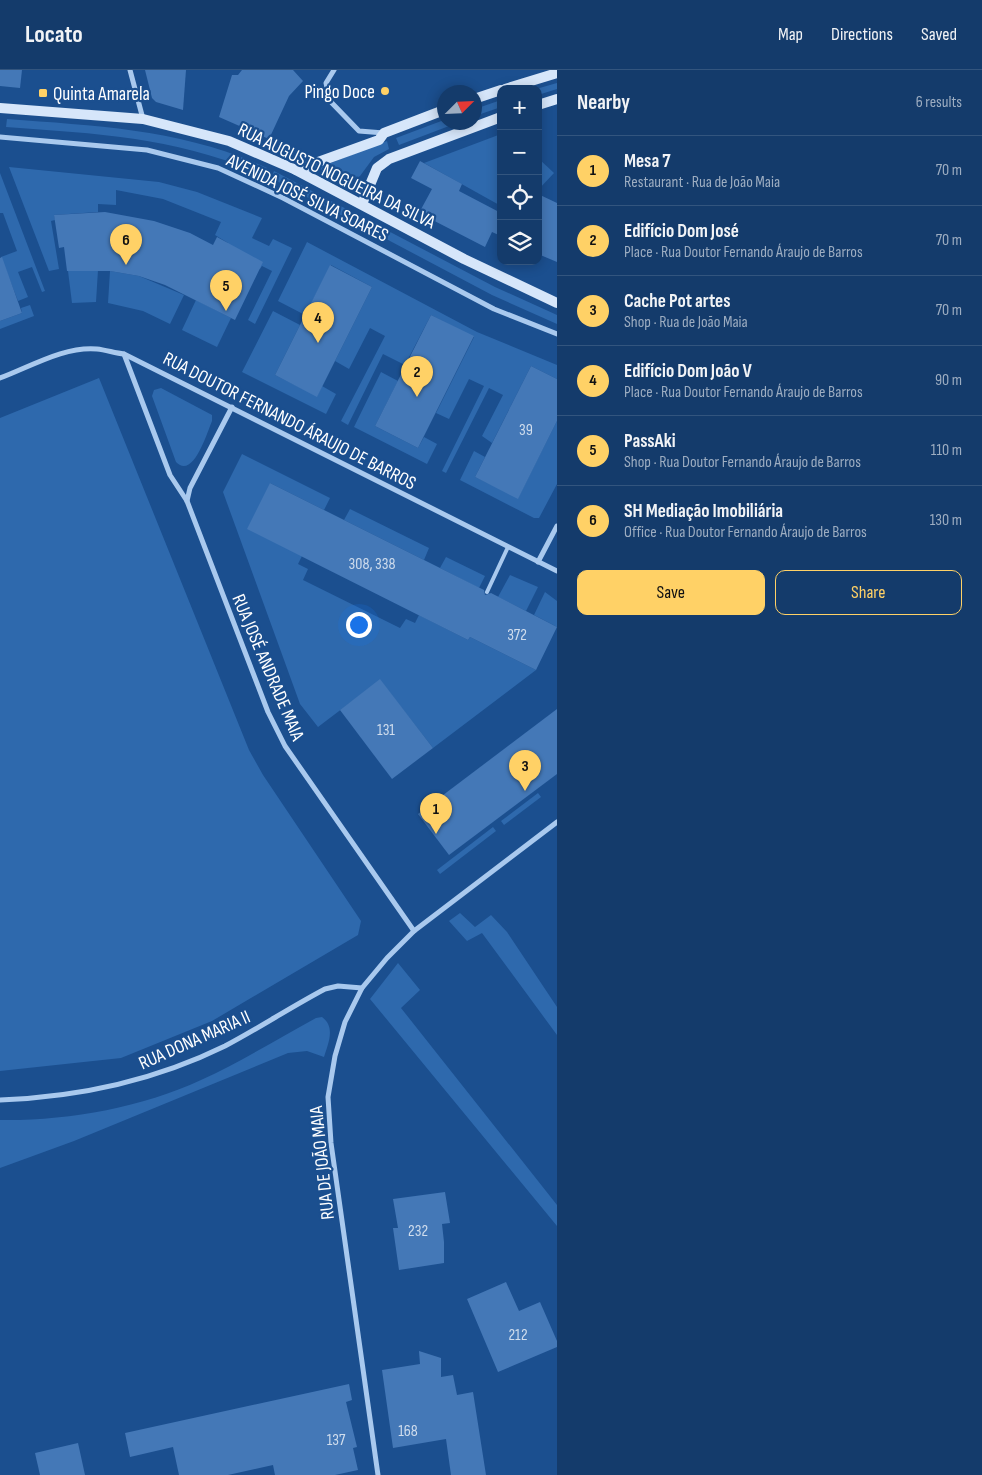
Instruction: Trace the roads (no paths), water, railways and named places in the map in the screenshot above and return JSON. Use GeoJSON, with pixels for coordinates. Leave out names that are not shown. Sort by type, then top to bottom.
{"type":"FeatureCollection","features":[{"type":"Feature","properties":{"kind":"main road"},"geometry":{"type":"LineString","coordinates":[[518,85],[557,73]]}},
{"type":"Feature","properties":{"kind":"main road"},"geometry":{"type":"LineString","coordinates":[[482,96],[497,91]]}},
{"type":"Feature","properties":{"kind":"main road"},"geometry":{"type":"LineString","coordinates":[[542,104],[557,100]]}},
{"type":"Feature","properties":{"kind":"main road","name":"RUA AUGUSTO NOGUEIRA DA SILVA"},"geometry":{"type":"LineString","coordinates":[[0,108],[143,119],[229,141],[296,170],[472,263],[557,303]]}},
{"type":"Feature","properties":{"kind":"main road"},"geometry":{"type":"LineString","coordinates":[[296,170],[379,140],[384,133],[437,113]]}},
{"type":"Feature","properties":{"kind":"main road"},"geometry":{"type":"LineString","coordinates":[[362,204],[378,168],[388,159],[497,118]]}},
{"type":"Feature","properties":{"kind":"street"},"geometry":{"type":"LineString","coordinates":[[130,70],[143,119]]}},
{"type":"Feature","properties":{"kind":"street"},"geometry":{"type":"LineString","coordinates":[[334,70],[326,83],[330,101],[359,131],[384,133]]}},
{"type":"Feature","properties":{"kind":"street","name":"AVENIDA JOSÉ SILVA SOARES"},"geometry":{"type":"LineString","coordinates":[[0,137],[147,150],[218,168],[283,198],[494,309],[557,334]]}},
{"type":"Feature","properties":{"kind":"street","name":"RUA DOUTOR FERNANDO ÁRAUJO DE BARROS"},"geometry":{"type":"LineString","coordinates":[[0,378],[58,355],[75,351],[96,349],[124,354],[557,571]]}},
{"type":"Feature","properties":{"kind":"street","name":"RUA JOSÉ ANDRADE MAIA"},"geometry":{"type":"LineString","coordinates":[[124,354],[170,475],[187,501],[268,712],[284,746],[414,931]]}},
{"type":"Feature","properties":{"kind":"street"},"geometry":{"type":"LineString","coordinates":[[187,501],[190,488],[232,407]]}},
{"type":"Feature","properties":{"kind":"street"},"geometry":{"type":"LineString","coordinates":[[538,562],[557,526]]}},
{"type":"Feature","properties":{"kind":"street","name":"RUA DE JOÃO MAIA"},"geometry":{"type":"LineString","coordinates":[[378,1475],[331,1143],[328,1097],[335,1056],[344,1022],[362,988],[386,958],[414,931],[557,822]]}},
{"type":"Feature","properties":{"kind":"street","name":"RUA DONA MARIA II"},"geometry":{"type":"LineString","coordinates":[[0,1100],[72,1095],[143,1079],[225,1046],[325,989],[338,986],[362,988]]}},
{"type":"Feature","properties":{"kind":"lane"},"geometry":{"type":"LineString","coordinates":[[488,592],[508,547]]}},
{"type":"Feature","properties":{"kind":"place","name":"Pingo Doce"},"geometry":{"type":"Point","coordinates":[385,91]}},
{"type":"Feature","properties":{"kind":"place","name":"Quinta Amarela"},"geometry":{"type":"Point","coordinates":[43,93]}},
{"type":"Feature","properties":{"kind":"place","name":"SH Mediação Imobiliária"},"geometry":{"type":"Point","coordinates":[126,265]}},
{"type":"Feature","properties":{"kind":"place","name":"PassAki"},"geometry":{"type":"Point","coordinates":[226,311]}},
{"type":"Feature","properties":{"kind":"place","name":"Edifício Dom João V"},"geometry":{"type":"Point","coordinates":[318,343]}},
{"type":"Feature","properties":{"kind":"place","name":"Edifício Dom José"},"geometry":{"type":"Point","coordinates":[417,397]}},
{"type":"Feature","properties":{"kind":"place","name":"Cache Pot artes"},"geometry":{"type":"Point","coordinates":[525,791]}},
{"type":"Feature","properties":{"kind":"place","name":"Mesa 7"},"geometry":{"type":"Point","coordinates":[436,834]}}]}
